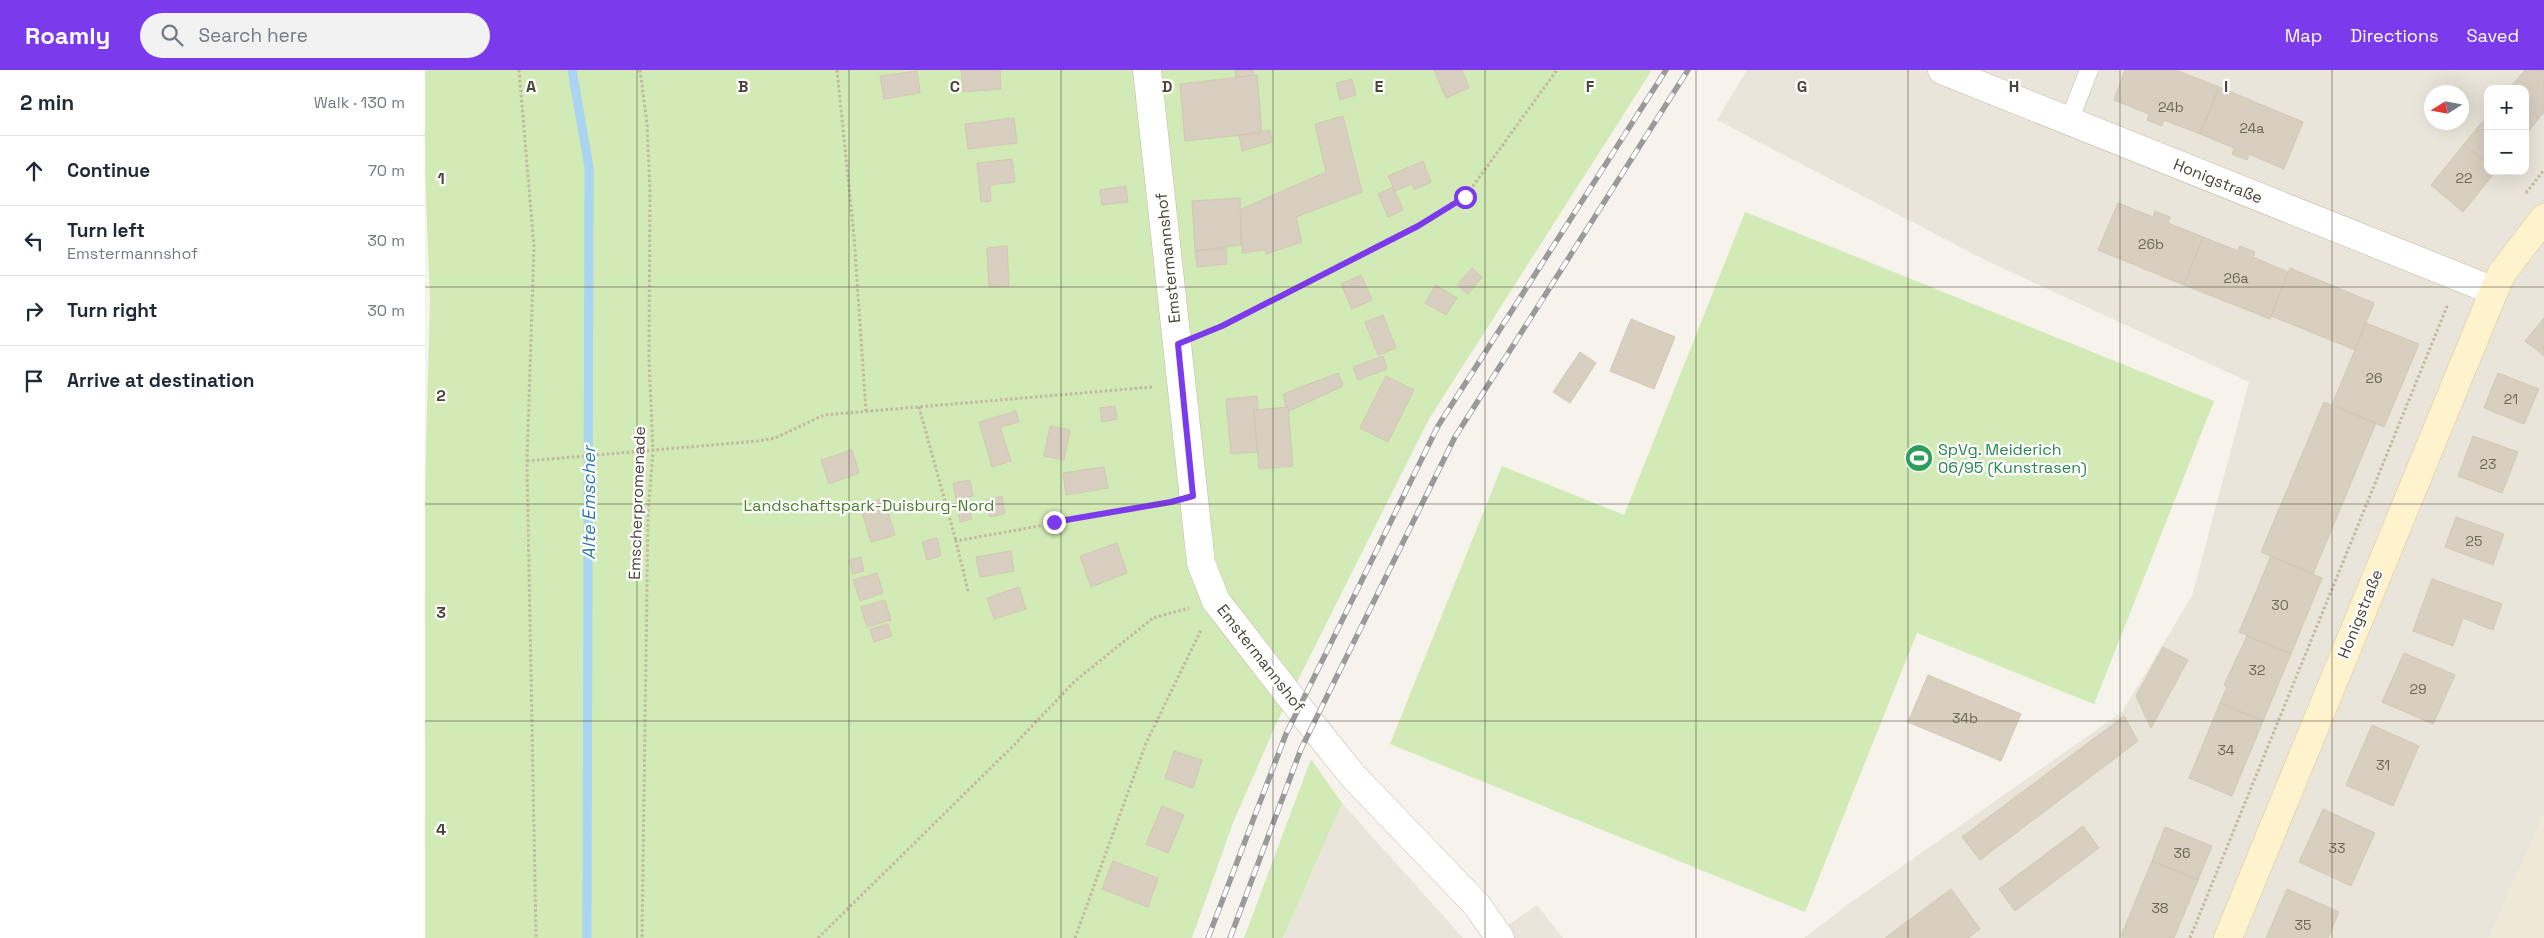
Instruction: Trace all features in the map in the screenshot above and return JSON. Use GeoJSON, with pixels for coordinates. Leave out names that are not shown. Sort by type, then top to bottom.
{"type":"FeatureCollection","features":[{"type":"Feature","properties":{"kind":"main road","name":"Honigstraße"},"geometry":{"type":"LineString","coordinates":[[2228,938],[2494,291],[2502,273],[2544,218]]}},
{"type":"Feature","properties":{"kind":"street","name":"Emstermannshof"},"geometry":{"type":"LineString","coordinates":[[1147,70],[1201,563],[1216,601],[1354,777],[1476,904],[1500,938]]}},
{"type":"Feature","properties":{"kind":"street","name":"Honigstraße"},"geometry":{"type":"LineString","coordinates":[[1942,70],[2494,291]]}},
{"type":"Feature","properties":{"kind":"lane"},"geometry":{"type":"LineString","coordinates":[[2069,121],[2089,70]]}},
{"type":"Feature","properties":{"kind":"path"},"geometry":{"type":"LineString","coordinates":[[519,70],[534,246],[527,461],[536,938]]}},
{"type":"Feature","properties":{"kind":"path","name":"Emscherpromenade"},"geometry":{"type":"LineString","coordinates":[[640,70],[647,124],[650,190],[649,359],[653,451],[648,515],[642,938]]}},
{"type":"Feature","properties":{"kind":"path"},"geometry":{"type":"LineString","coordinates":[[837,70],[853,236],[866,412]]}},
{"type":"Feature","properties":{"kind":"path"},"geometry":{"type":"LineString","coordinates":[[1178,344],[1222,326],[1418,226],[1465,197],[1557,70]]}},
{"type":"Feature","properties":{"kind":"path"},"geometry":{"type":"LineString","coordinates":[[2190,938],[2450,298]]}},
{"type":"Feature","properties":{"kind":"path"},"geometry":{"type":"LineString","coordinates":[[527,461],[653,451],[775,438],[824,415],[1156,387]]}},
{"type":"Feature","properties":{"kind":"path"},"geometry":{"type":"LineString","coordinates":[[919,407],[968,591]]}},
{"type":"Feature","properties":{"kind":"path"},"geometry":{"type":"LineString","coordinates":[[956,541],[1193,496]]}},
{"type":"Feature","properties":{"kind":"path"},"geometry":{"type":"LineString","coordinates":[[818,938],[1013,746],[1075,680],[1153,618],[1216,601]]}},
{"type":"Feature","properties":{"kind":"path"},"geometry":{"type":"LineString","coordinates":[[1075,938],[1147,743],[1216,601]]}},
{"type":"Feature","properties":{"kind":"shaded area"},"geometry":{"type":"Polygon","coordinates":[[[1747,70],[2544,70],[2544,814],[2489,938],[1804,938],[1850,903],[2122,712],[2192,596],[2249,382],[1985,260],[1717,120],[1747,70]]]}},
{"type":"Feature","properties":{"kind":"shaded area"},"geometry":{"type":"Polygon","coordinates":[[[1342,803],[1463,938],[1283,938],[1342,803]]]}},
{"type":"Feature","properties":{"kind":"shaded area"},"geometry":{"type":"Polygon","coordinates":[[[2544,814],[2544,938],[2489,938],[2544,814]]]}},
{"type":"Feature","properties":{"kind":"shaded area"},"geometry":{"type":"Polygon","coordinates":[[[1537,905],[1563,938],[1491,938],[1511,923],[1537,905]]]}},
{"type":"Feature","properties":{"kind":"green space","name":"Landschaftspark-Duisburg-Nord"},"geometry":{"type":"Polygon","coordinates":[[[425,70],[1652,70],[1429,419],[1276,724],[1233,823],[1192,938],[425,938],[425,483],[430,301],[425,172],[425,70]]]}},
{"type":"Feature","properties":{"kind":"green space"},"geometry":{"type":"Polygon","coordinates":[[[1745,212],[2214,401],[2094,704],[1917,633],[1805,912],[1390,744],[1502,466],[1624,515],[1745,212]]]}},
{"type":"Feature","properties":{"kind":"green space"},"geometry":{"type":"Polygon","coordinates":[[[1311,759],[1342,803],[1283,938],[1244,938],[1311,759]]]}},
{"type":"Feature","properties":{"kind":"building"},"geometry":{"type":"Polygon","coordinates":[[[961,70],[1000,70],[1001,89],[963,92],[961,70]]]}},
{"type":"Feature","properties":{"kind":"building"},"geometry":{"type":"Polygon","coordinates":[[[1235,70],[1253,70],[1254,75],[1236,78],[1235,70]]]}},
{"type":"Feature","properties":{"kind":"building"},"geometry":{"type":"Polygon","coordinates":[[[1434,70],[1462,70],[1469,88],[1446,98],[1434,70]]]}},
{"type":"Feature","properties":{"kind":"building"},"geometry":{"type":"Polygon","coordinates":[[[2125,70],[2176,70],[2219,87],[2200,134],[2164,120],[2162,126],[2147,120],[2149,114],[2114,100],[2125,70]]]}},
{"type":"Feature","properties":{"kind":"building"},"geometry":{"type":"Polygon","coordinates":[[[2525,70],[2544,70],[2544,113],[2539,118],[2529,110],[2529,85],[2512,85],[2525,70]]]}},
{"type":"Feature","properties":{"kind":"building"},"geometry":{"type":"Polygon","coordinates":[[[917,71],[920,93],[884,99],[880,76],[917,71]]]}},
{"type":"Feature","properties":{"kind":"building"},"geometry":{"type":"Polygon","coordinates":[[[1257,75],[1262,133],[1185,141],[1180,84],[1257,75]]]}},
{"type":"Feature","properties":{"kind":"building"},"geometry":{"type":"Polygon","coordinates":[[[1352,79],[1356,95],[1340,100],[1336,83],[1352,79]]]}},
{"type":"Feature","properties":{"kind":"building"},"geometry":{"type":"Polygon","coordinates":[[[2219,87],[2303,122],[2284,169],[2249,154],[2247,160],[2232,154],[2234,148],[2200,134],[2219,87]]]}},
{"type":"Feature","properties":{"kind":"building"},"geometry":{"type":"Polygon","coordinates":[[[2529,110],[2539,118],[2529,131],[2529,110]]]}},
{"type":"Feature","properties":{"kind":"building"},"geometry":{"type":"Polygon","coordinates":[[[1343,116],[1362,192],[1296,217],[1302,242],[1266,254],[1265,250],[1242,253],[1241,209],[1326,172],[1315,124],[1343,116]]]}},
{"type":"Feature","properties":{"kind":"building"},"geometry":{"type":"Polygon","coordinates":[[[1014,118],[1017,143],[968,149],[965,124],[1014,118]]]}},
{"type":"Feature","properties":{"kind":"building"},"geometry":{"type":"Polygon","coordinates":[[[2484,120],[2484,161],[2464,144],[2484,120]]]}},
{"type":"Feature","properties":{"kind":"building"},"geometry":{"type":"Polygon","coordinates":[[[1270,130],[1272,142],[1242,151],[1239,135],[1270,130]]]}},
{"type":"Feature","properties":{"kind":"building"},"geometry":{"type":"Polygon","coordinates":[[[2464,144],[2484,161],[2484,175],[2493,175],[2463,212],[2431,185],[2464,144]]]}},
{"type":"Feature","properties":{"kind":"building"},"geometry":{"type":"Polygon","coordinates":[[[1012,159],[1015,182],[990,185],[991,201],[981,202],[977,163],[1012,159]]]}},
{"type":"Feature","properties":{"kind":"building"},"geometry":{"type":"Polygon","coordinates":[[[1423,161],[1431,182],[1414,190],[1412,184],[1395,191],[1388,176],[1423,161]]]}},
{"type":"Feature","properties":{"kind":"building"},"geometry":{"type":"Polygon","coordinates":[[[1126,186],[1128,202],[1102,205],[1100,190],[1126,186]]]}},
{"type":"Feature","properties":{"kind":"building"},"geometry":{"type":"Polygon","coordinates":[[[1393,187],[1403,210],[1388,217],[1378,194],[1393,187]]]}},
{"type":"Feature","properties":{"kind":"building"},"geometry":{"type":"Polygon","coordinates":[[[1240,198],[1241,245],[1195,251],[1192,201],[1240,198]]]}},
{"type":"Feature","properties":{"kind":"building"},"geometry":{"type":"Polygon","coordinates":[[[2118,203],[2153,217],[2155,211],[2170,217],[2168,223],[2203,237],[2184,285],[2098,250],[2118,203]]]}},
{"type":"Feature","properties":{"kind":"building"},"geometry":{"type":"Polygon","coordinates":[[[2203,237],[2238,251],[2240,246],[2255,252],[2253,257],[2288,272],[2270,319],[2184,285],[2203,237]]]}},
{"type":"Feature","properties":{"kind":"building"},"geometry":{"type":"Polygon","coordinates":[[[1007,246],[1009,286],[989,287],[987,248],[1007,246]]]}},
{"type":"Feature","properties":{"kind":"building"},"geometry":{"type":"Polygon","coordinates":[[[1226,248],[1227,264],[1197,267],[1195,251],[1226,248]]]}},
{"type":"Feature","properties":{"kind":"building"},"geometry":{"type":"Polygon","coordinates":[[[1472,268],[1482,277],[1468,294],[1457,285],[1472,268]]]}},
{"type":"Feature","properties":{"kind":"building"},"geometry":{"type":"Polygon","coordinates":[[[2290,268],[2374,303],[2355,350],[2271,316],[2290,268]]]}},
{"type":"Feature","properties":{"kind":"building"},"geometry":{"type":"Polygon","coordinates":[[[1361,275],[1372,300],[1352,309],[1341,284],[1361,275]]]}},
{"type":"Feature","properties":{"kind":"building"},"geometry":{"type":"Polygon","coordinates":[[[1436,285],[1457,298],[1446,315],[1425,303],[1436,285]]]}},
{"type":"Feature","properties":{"kind":"building"},"geometry":{"type":"Polygon","coordinates":[[[1383,315],[1396,348],[1378,355],[1365,322],[1383,315]]]}},
{"type":"Feature","properties":{"kind":"building"},"geometry":{"type":"Polygon","coordinates":[[[2544,318],[2544,356],[2525,341],[2544,318]]]}},
{"type":"Feature","properties":{"kind":"building"},"geometry":{"type":"Polygon","coordinates":[[[1631,319],[1675,337],[1654,389],[1610,371],[1631,319]]]}},
{"type":"Feature","properties":{"kind":"building"},"geometry":{"type":"Polygon","coordinates":[[[2366,323],[2419,344],[2384,427],[2332,405],[2366,323]]]}},
{"type":"Feature","properties":{"kind":"building"},"geometry":{"type":"Polygon","coordinates":[[[1580,352],[1596,363],[1570,403],[1553,392],[1580,352]]]}},
{"type":"Feature","properties":{"kind":"building"},"geometry":{"type":"Polygon","coordinates":[[[1383,356],[1387,369],[1358,380],[1353,367],[1383,356]]]}},
{"type":"Feature","properties":{"kind":"building"},"geometry":{"type":"Polygon","coordinates":[[[1338,373],[1343,386],[1289,411],[1288,407],[1286,407],[1283,394],[1338,373]]]}},
{"type":"Feature","properties":{"kind":"building"},"geometry":{"type":"Polygon","coordinates":[[[2498,373],[2539,389],[2524,424],[2484,408],[2498,373]]]}},
{"type":"Feature","properties":{"kind":"building"},"geometry":{"type":"Polygon","coordinates":[[[1386,376],[1414,390],[1388,442],[1360,428],[1386,376]]]}},
{"type":"Feature","properties":{"kind":"building"},"geometry":{"type":"Polygon","coordinates":[[[1257,396],[1258,410],[1254,410],[1257,452],[1231,454],[1226,399],[1257,396]]]}},
{"type":"Feature","properties":{"kind":"building"},"geometry":{"type":"Polygon","coordinates":[[[2324,402],[2376,423],[2313,574],[2261,552],[2324,402]]]}},
{"type":"Feature","properties":{"kind":"building"},"geometry":{"type":"Polygon","coordinates":[[[1115,406],[1117,419],[1102,422],[1100,408],[1115,406]]]}},
{"type":"Feature","properties":{"kind":"building"},"geometry":{"type":"Polygon","coordinates":[[[1288,407],[1293,466],[1259,469],[1254,410],[1288,407]]]}},
{"type":"Feature","properties":{"kind":"building"},"geometry":{"type":"Polygon","coordinates":[[[1016,411],[1019,422],[1000,427],[1011,461],[992,467],[979,422],[1016,411]]]}},
{"type":"Feature","properties":{"kind":"building"},"geometry":{"type":"Polygon","coordinates":[[[1050,426],[1070,430],[1064,460],[1044,456],[1050,426]]]}},
{"type":"Feature","properties":{"kind":"building"},"geometry":{"type":"Polygon","coordinates":[[[2473,436],[2518,452],[2502,493],[2458,476],[2473,436]]]}},
{"type":"Feature","properties":{"kind":"building"},"geometry":{"type":"Polygon","coordinates":[[[852,450],[859,473],[829,484],[821,460],[852,450]]]}},
{"type":"Feature","properties":{"kind":"building"},"geometry":{"type":"Polygon","coordinates":[[[1104,467],[1108,488],[1066,495],[1063,473],[1104,467]]]}},
{"type":"Feature","properties":{"kind":"building"},"geometry":{"type":"Polygon","coordinates":[[[970,480],[973,496],[968,497],[972,519],[960,522],[953,483],[970,480]]]}},
{"type":"Feature","properties":{"kind":"building"},"geometry":{"type":"Polygon","coordinates":[[[1002,496],[1005,513],[990,517],[986,500],[1002,496]]]}},
{"type":"Feature","properties":{"kind":"building"},"geometry":{"type":"Polygon","coordinates":[[[884,498],[895,535],[871,542],[860,505],[884,498]]]}},
{"type":"Feature","properties":{"kind":"building"},"geometry":{"type":"Polygon","coordinates":[[[2456,517],[2504,534],[2493,565],[2445,547],[2456,517]]]}},
{"type":"Feature","properties":{"kind":"building"},"geometry":{"type":"Polygon","coordinates":[[[937,538],[941,556],[927,560],[922,542],[937,538]]]}},
{"type":"Feature","properties":{"kind":"building"},"geometry":{"type":"Polygon","coordinates":[[[1117,543],[1127,573],[1091,587],[1080,556],[1117,543]]]}},
{"type":"Feature","properties":{"kind":"building"},"geometry":{"type":"Polygon","coordinates":[[[1011,551],[1014,571],[980,577],[976,557],[1011,551]]]}},
{"type":"Feature","properties":{"kind":"building"},"geometry":{"type":"Polygon","coordinates":[[[2271,556],[2322,578],[2291,654],[2239,632],[2271,556]]]}},
{"type":"Feature","properties":{"kind":"building"},"geometry":{"type":"Polygon","coordinates":[[[861,557],[864,571],[853,574],[849,560],[861,557]]]}},
{"type":"Feature","properties":{"kind":"building"},"geometry":{"type":"Polygon","coordinates":[[[877,573],[883,593],[860,601],[853,580],[877,573]]]}},
{"type":"Feature","properties":{"kind":"building"},"geometry":{"type":"Polygon","coordinates":[[[2432,579],[2502,604],[2493,630],[2463,618],[2453,646],[2413,631],[2432,579]]]}},
{"type":"Feature","properties":{"kind":"building"},"geometry":{"type":"Polygon","coordinates":[[[1019,587],[1026,609],[994,619],[987,598],[1019,587]]]}},
{"type":"Feature","properties":{"kind":"building"},"geometry":{"type":"Polygon","coordinates":[[[885,600],[891,620],[867,627],[861,607],[885,600]]]}},
{"type":"Feature","properties":{"kind":"building"},"geometry":{"type":"Polygon","coordinates":[[[888,624],[892,636],[874,642],[870,629],[888,624]]]}},
{"type":"Feature","properties":{"kind":"building"},"geometry":{"type":"Polygon","coordinates":[[[2247,636],[2291,654],[2263,721],[2220,703],[2227,687],[2224,685],[2247,636]]]}},
{"type":"Feature","properties":{"kind":"building"},"geometry":{"type":"Polygon","coordinates":[[[2163,647],[2188,660],[2151,728],[2136,696],[2163,647]]]}},
{"type":"Feature","properties":{"kind":"building"},"geometry":{"type":"Polygon","coordinates":[[[2404,653],[2455,675],[2433,724],[2382,702],[2404,653]]]}},
{"type":"Feature","properties":{"kind":"building"},"geometry":{"type":"Polygon","coordinates":[[[1928,675],[2021,714],[2001,761],[1908,722],[1928,675]]]}},
{"type":"Feature","properties":{"kind":"building"},"geometry":{"type":"Polygon","coordinates":[[[2220,703],[2263,721],[2232,796],[2189,778],[2220,703]]]}},
{"type":"Feature","properties":{"kind":"building"},"geometry":{"type":"Polygon","coordinates":[[[2124,716],[2138,741],[1980,860],[1962,837],[2124,716]]]}},
{"type":"Feature","properties":{"kind":"building"},"geometry":{"type":"Polygon","coordinates":[[[2372,725],[2419,746],[2393,806],[2346,785],[2372,725]]]}},
{"type":"Feature","properties":{"kind":"building"},"geometry":{"type":"Polygon","coordinates":[[[1174,751],[1202,760],[1193,788],[1165,778],[1174,751]]]}},
{"type":"Feature","properties":{"kind":"building"},"geometry":{"type":"Polygon","coordinates":[[[1162,806],[1184,815],[1168,853],[1146,844],[1162,806]]]}},
{"type":"Feature","properties":{"kind":"building"},"geometry":{"type":"Polygon","coordinates":[[[2323,809],[2375,833],[2351,886],[2299,862],[2323,809]]]}},
{"type":"Feature","properties":{"kind":"building"},"geometry":{"type":"Polygon","coordinates":[[[2083,826],[2099,848],[2015,911],[1999,889],[2083,826]]]}},
{"type":"Feature","properties":{"kind":"building"},"geometry":{"type":"Polygon","coordinates":[[[2165,827],[2212,846],[2198,880],[2152,861],[2165,827]]]}},
{"type":"Feature","properties":{"kind":"building"},"geometry":{"type":"Polygon","coordinates":[[[1113,861],[1158,878],[1148,907],[1102,889],[1113,861]]]}},
{"type":"Feature","properties":{"kind":"building"},"geometry":{"type":"Polygon","coordinates":[[[2152,861],[2198,880],[2174,938],[2127,938],[2121,936],[2152,861]]]}},
{"type":"Feature","properties":{"kind":"building"},"geometry":{"type":"Polygon","coordinates":[[[1951,889],[1980,929],[1968,938],[1885,938],[1951,889]]]}},
{"type":"Feature","properties":{"kind":"building"},"geometry":{"type":"Polygon","coordinates":[[[2287,889],[2339,912],[2328,938],[2266,938],[2287,889]]]}},
{"type":"Feature","properties":{"kind":"waterway","name":"Alte Emscher"},"geometry":{"type":"LineString","coordinates":[[572,70],[589,167],[587,938]]}},
{"type":"Feature","properties":{"kind":"railway"},"geometry":{"type":"LineString","coordinates":[[1208,938],[1286,734],[1438,426],[1666,70]]}},
{"type":"Feature","properties":{"kind":"railway"},"geometry":{"type":"LineString","coordinates":[[1230,938],[1301,749],[1455,437],[1688,70]]}},
{"type":"Feature","properties":{"kind":"place","name":"SpVg. Meiderich 06/95 (Kunstrasen)"},"geometry":{"type":"Point","coordinates":[1919,458]}},
{"type":"Feature","properties":{"kind":"route"},"geometry":{"type":"LineString","coordinates":[[1054,522],[1171,502],[1193,496],[1178,344],[1222,326],[1418,226],[1465,197]]}}]}
